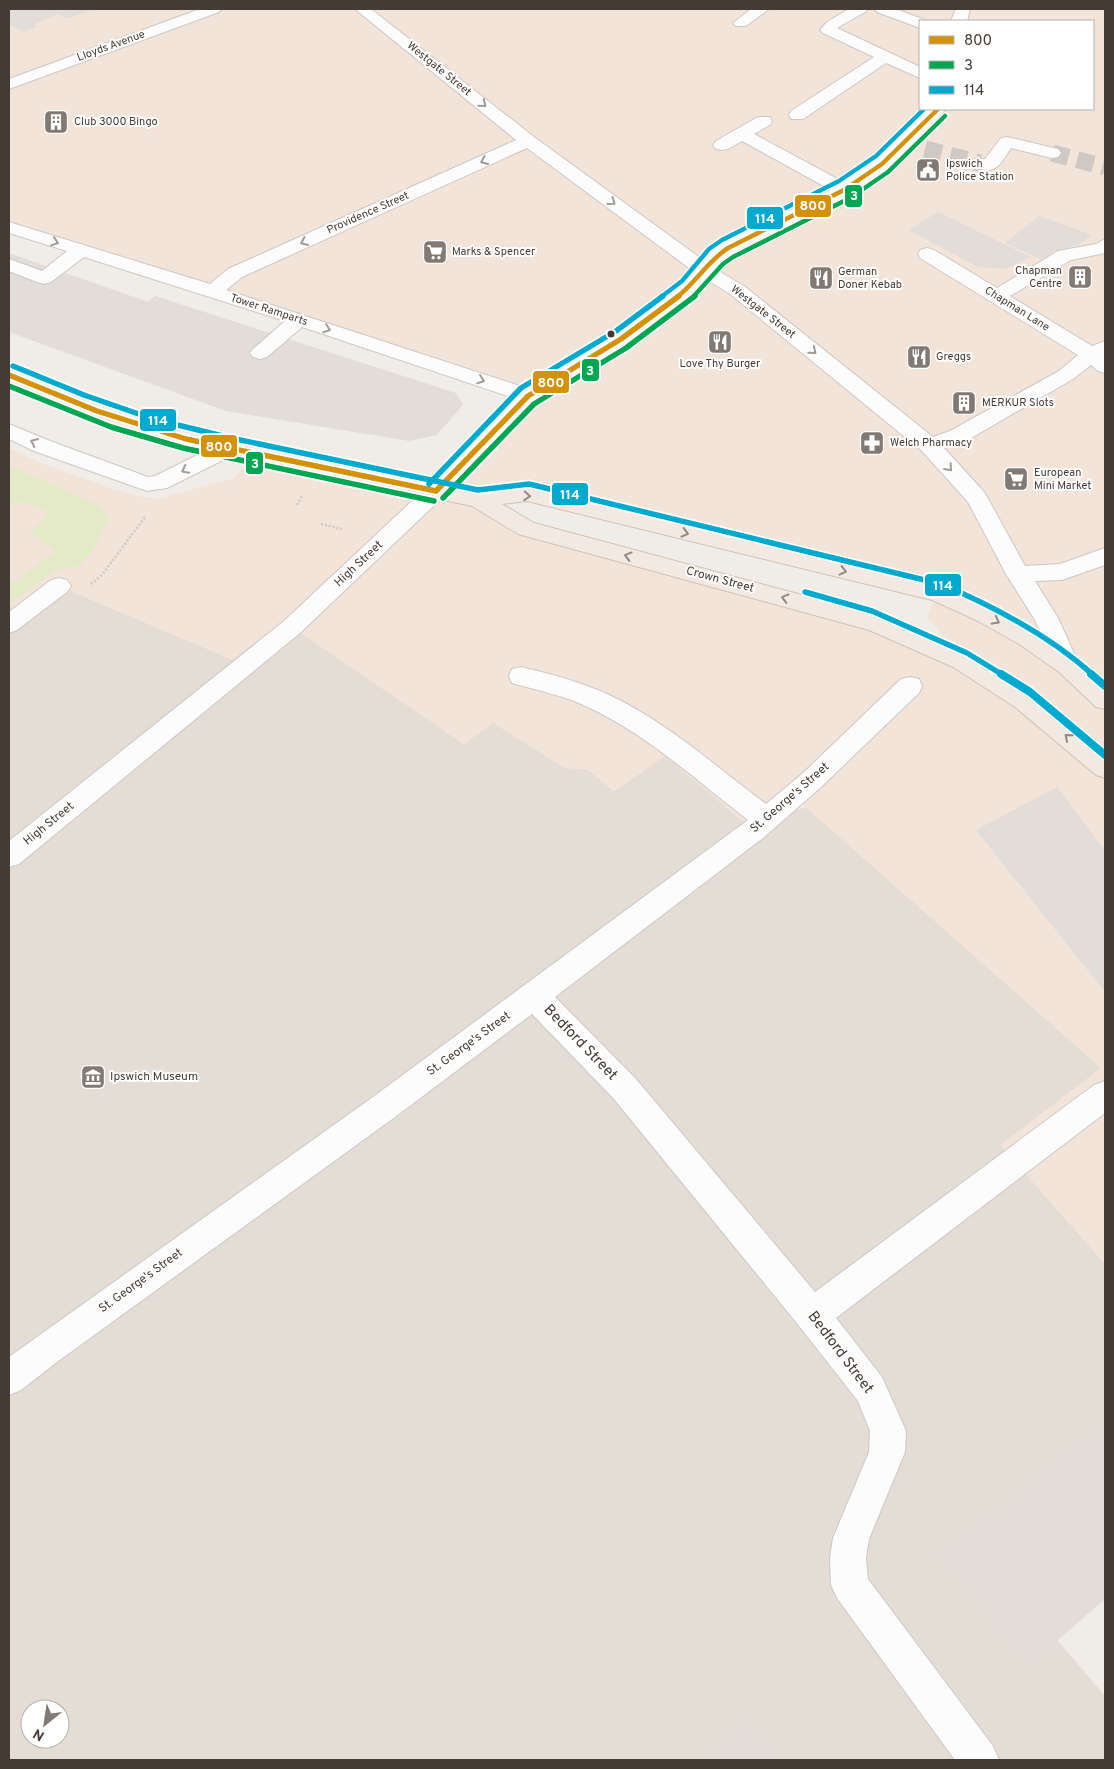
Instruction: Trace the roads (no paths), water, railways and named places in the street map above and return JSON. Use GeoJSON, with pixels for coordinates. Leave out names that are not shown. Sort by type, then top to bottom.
{"type":"FeatureCollection","features":[{"type":"Feature","properties":{"kind":"main road","name":"Crown Street"},"geometry":{"type":"LineString","coordinates":[[9,375],[80,404],[150,429],[229,448],[478,500],[526,529],[869,620],[962,661],[1024,700],[1105,768]]}},
{"type":"Feature","properties":{"kind":"main road","name":"Crown Street"},"geometry":{"type":"LineString","coordinates":[[478,500],[527,494],[938,594],[971,607],[1035,642],[1067,664],[1105,700]]}},
{"type":"Feature","properties":{"kind":"street","name":"Lloyds Avenue"},"geometry":{"type":"LineString","coordinates":[[9,84],[214,9]]}},
{"type":"Feature","properties":{"kind":"street","name":"Westgate Street"},"geometry":{"type":"LineString","coordinates":[[362,9],[528,141],[704,270],[737,290],[930,446],[977,498],[1018,574],[1046,618],[1067,664]]}},
{"type":"Feature","properties":{"kind":"street"},"geometry":{"type":"LineString","coordinates":[[741,23],[761,9]]}},
{"type":"Feature","properties":{"kind":"street"},"geometry":{"type":"LineString","coordinates":[[860,9],[832,25],[828,30],[919,73]]}},
{"type":"Feature","properties":{"kind":"street"},"geometry":{"type":"LineString","coordinates":[[882,9],[919,23]]}},
{"type":"Feature","properties":{"kind":"street"},"geometry":{"type":"LineString","coordinates":[[797,115],[885,57]]}},
{"type":"Feature","properties":{"kind":"street","name":"High Street"},"geometry":{"type":"LineString","coordinates":[[9,856],[292,627],[436,491],[528,396],[641,324],[689,288],[716,256],[728,248],[844,190],[882,164],[937,110]]}},
{"type":"Feature","properties":{"kind":"street"},"geometry":{"type":"LineString","coordinates":[[722,145],[764,122]]}},
{"type":"Feature","properties":{"kind":"street"},"geometry":{"type":"LineString","coordinates":[[742,134],[844,190]]}},
{"type":"Feature","properties":{"kind":"street","name":"Providence Street"},"geometry":{"type":"LineString","coordinates":[[212,292],[235,273],[528,141]]}},
{"type":"Feature","properties":{"kind":"street"},"geometry":{"type":"LineString","coordinates":[[980,163],[989,166],[1007,142],[1052,153]]}},
{"type":"Feature","properties":{"kind":"street"},"geometry":{"type":"LineString","coordinates":[[904,143],[926,149]]}},
{"type":"Feature","properties":{"kind":"street","name":"Tower Ramparts"},"geometry":{"type":"LineString","coordinates":[[9,227],[299,319],[528,396]]}},
{"type":"Feature","properties":{"kind":"street"},"geometry":{"type":"LineString","coordinates":[[997,296],[1065,255],[1102,248],[1105,245]]}},
{"type":"Feature","properties":{"kind":"street"},"geometry":{"type":"LineString","coordinates":[[9,265],[44,278],[80,250]]}},
{"type":"Feature","properties":{"kind":"street","name":"Chapman Lane"},"geometry":{"type":"LineString","coordinates":[[927,254],[1100,356]]}},
{"type":"Feature","properties":{"kind":"street"},"geometry":{"type":"LineString","coordinates":[[260,353],[299,319]]}},
{"type":"Feature","properties":{"kind":"street"},"geometry":{"type":"LineString","coordinates":[[930,446],[958,436],[1100,356]]}},
{"type":"Feature","properties":{"kind":"street"},"geometry":{"type":"LineString","coordinates":[[9,431],[42,446],[147,484],[159,483],[229,448]]}},
{"type":"Feature","properties":{"kind":"street"},"geometry":{"type":"LineString","coordinates":[[1018,574],[1062,572],[1105,556]]}},
{"type":"Feature","properties":{"kind":"street"},"geometry":{"type":"LineString","coordinates":[[9,624],[59,586]]}},
{"type":"Feature","properties":{"kind":"street"},"geometry":{"type":"LineString","coordinates":[[521,676],[564,687],[618,710],[660,739],[766,819]]}},
{"type":"Feature","properties":{"kind":"street","name":"St. George's Street"},"geometry":{"type":"LineString","coordinates":[[9,1378],[534,996],[766,819],[811,781],[910,686]]}},
{"type":"Feature","properties":{"kind":"street","name":"Bedford Street"},"geometry":{"type":"LineString","coordinates":[[534,996],[625,1089],[812,1315],[870,1389],[888,1431],[887,1452],[851,1538],[848,1558],[850,1585],[924,1688],[979,1760]]}},
{"type":"Feature","properties":{"kind":"street"},"geometry":{"type":"LineString","coordinates":[[812,1315],[1105,1095]]}},
{"type":"Feature","properties":{"kind":"tunnel"},"geometry":{"type":"LineString","coordinates":[[925,149],[980,163]]}},
{"type":"Feature","properties":{"kind":"tunnel"},"geometry":{"type":"LineString","coordinates":[[1052,153],[1105,167]]}},
{"type":"Feature","properties":{"kind":"place","name":"Club 3000 Bingo"},"geometry":{"type":"Point","coordinates":[56,122]}},
{"type":"Feature","properties":{"kind":"place","name":"Ipswich Police Station"},"geometry":{"type":"Point","coordinates":[928,170]}},
{"type":"Feature","properties":{"kind":"place","name":"Marks & Spencer"},"geometry":{"type":"Point","coordinates":[435,252]}},
{"type":"Feature","properties":{"kind":"place","name":"Chapman Centre"},"geometry":{"type":"Point","coordinates":[1080,277]}},
{"type":"Feature","properties":{"kind":"place","name":"German Doner Kebab"},"geometry":{"type":"Point","coordinates":[821,278]}},
{"type":"Feature","properties":{"kind":"place","name":"Love Thy Burger"},"geometry":{"type":"Point","coordinates":[720,342]}},
{"type":"Feature","properties":{"kind":"place","name":"Greggs"},"geometry":{"type":"Point","coordinates":[919,357]}},
{"type":"Feature","properties":{"kind":"place","name":"MERKUR Slots"},"geometry":{"type":"Point","coordinates":[964,403]}},
{"type":"Feature","properties":{"kind":"place","name":"Welch Pharmacy"},"geometry":{"type":"Point","coordinates":[872,443]}},
{"type":"Feature","properties":{"kind":"place","name":"European Mini Market"},"geometry":{"type":"Point","coordinates":[1016,479]}},
{"type":"Feature","properties":{"kind":"place","name":"Ipswich Museum"},"geometry":{"type":"Point","coordinates":[93,1077]}}]}
